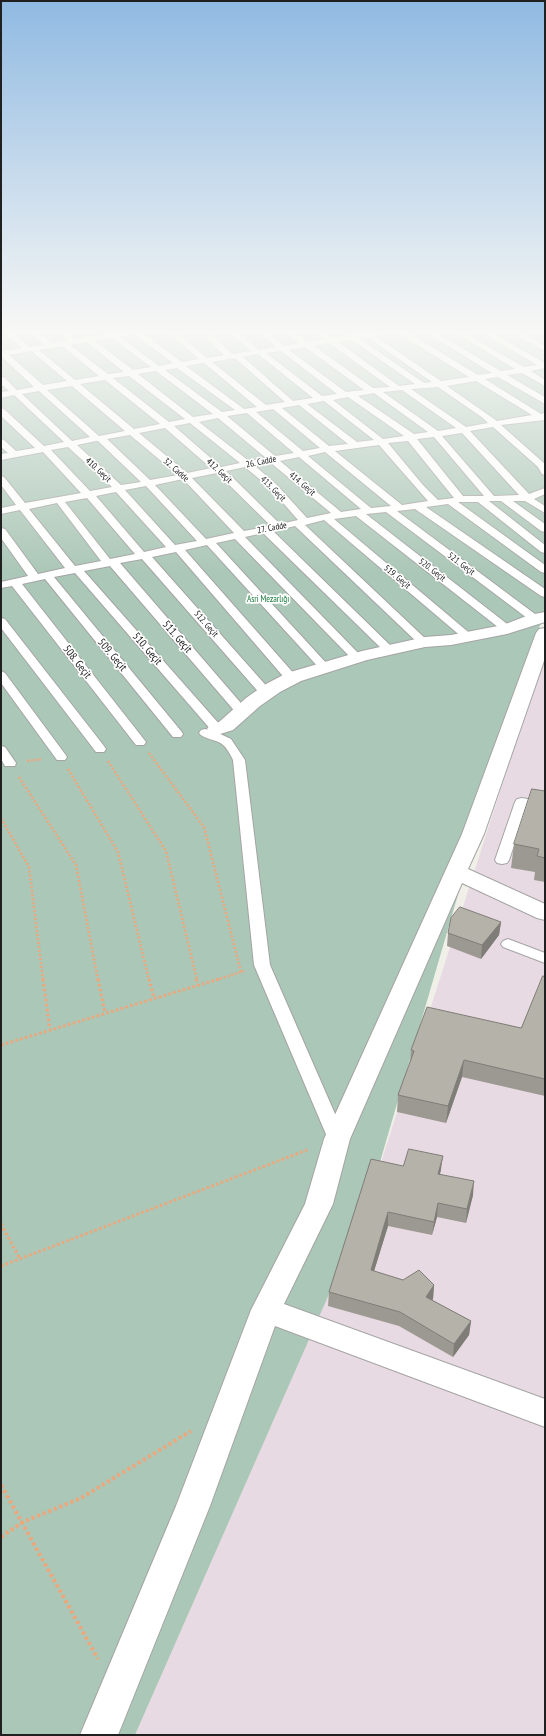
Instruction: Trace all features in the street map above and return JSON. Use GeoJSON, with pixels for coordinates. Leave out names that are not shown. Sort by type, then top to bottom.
{"type":"FeatureCollection","features":[{"type":"Feature","properties":{"kind":"street"},"geometry":{"type":"LineString","coordinates":[[99,1735],[193,1506],[266,1310],[319,1204],[337,1139],[473,834],[542,623],[451,640],[423,642],[324,667],[292,679],[266,693],[226,726],[211,731]]}},
{"type":"Feature","properties":{"kind":"street"},"geometry":{"type":"LineString","coordinates":[[456,872],[545,913]]}},
{"type":"Feature","properties":{"kind":"street"},"geometry":{"type":"LineString","coordinates":[[266,1310],[545,1413]]}},
{"type":"Feature","properties":{"kind":"lane","name":"512. Geçit"},"geometry":{"type":"LineString","coordinates":[[1,411],[43,449],[89,495],[266,693]]}},
{"type":"Feature","properties":{"kind":"lane","name":"410. Geçit"},"geometry":{"type":"LineString","coordinates":[[35,411],[119,489],[175,548],[292,679]]}},
{"type":"Feature","properties":{"kind":"lane"},"geometry":{"type":"LineString","coordinates":[[67,411],[148,483],[207,542],[324,667]]}},
{"type":"Feature","properties":{"kind":"lane","name":"32. Cadde"},"geometry":{"type":"LineString","coordinates":[[106,411],[185,476],[356,658]]}},
{"type":"Feature","properties":{"kind":"lane","name":"412. Geçit"},"geometry":{"type":"LineString","coordinates":[[149,411],[219,470],[278,527]]}},
{"type":"Feature","properties":{"kind":"lane","name":"413. Geçit"},"geometry":{"type":"LineString","coordinates":[[181,411],[272,486],[301,522],[423,642]]}},
{"type":"Feature","properties":{"kind":"lane","name":"414. Geçit"},"geometry":{"type":"LineString","coordinates":[[215,411],[274,459],[339,515]]}},
{"type":"Feature","properties":{"kind":"lane"},"geometry":{"type":"LineString","coordinates":[[1,457],[245,411]]}},
{"type":"Feature","properties":{"kind":"lane"},"geometry":{"type":"LineString","coordinates":[[245,411],[301,454],[369,511]]}},
{"type":"Feature","properties":{"kind":"lane"},"geometry":{"type":"LineString","coordinates":[[280,411],[400,508]]}},
{"type":"Feature","properties":{"kind":"lane"},"geometry":{"type":"LineString","coordinates":[[307,411],[355,445]]}},
{"type":"Feature","properties":{"kind":"lane"},"geometry":{"type":"LineString","coordinates":[[340,411],[381,441],[420,487],[436,503]]}},
{"type":"Feature","properties":{"kind":"lane"},"geometry":{"type":"LineString","coordinates":[[372,411],[411,437],[455,500],[545,570]]}},
{"type":"Feature","properties":{"kind":"lane"},"geometry":{"type":"LineString","coordinates":[[402,411],[436,434],[492,499]]}},
{"type":"Feature","properties":{"kind":"lane"},"geometry":{"type":"LineString","coordinates":[[436,411],[464,430],[527,498],[545,510]]}},
{"type":"Feature","properties":{"kind":"lane"},"geometry":{"type":"LineString","coordinates":[[478,411],[496,424],[542,466],[545,472]]}},
{"type":"Feature","properties":{"kind":"lane"},"geometry":{"type":"LineString","coordinates":[[531,411],[543,418]]}},
{"type":"Feature","properties":{"kind":"lane","name":"26. Cadde"},"geometry":{"type":"LineString","coordinates":[[1,511],[328,449],[543,418]]}},
{"type":"Feature","properties":{"kind":"lane"},"geometry":{"type":"LineString","coordinates":[[1,442],[14,454]]}},
{"type":"Feature","properties":{"kind":"lane","name":"510. Geçit"},"geometry":{"type":"LineString","coordinates":[[1,479],[74,570],[211,731]]}},
{"type":"Feature","properties":{"kind":"lane","name":"27. Cadde"},"geometry":{"type":"LineString","coordinates":[[1,585],[326,517],[455,500],[480,498],[527,498],[544,492]]}},
{"type":"Feature","properties":{"kind":"lane"},"geometry":{"type":"LineString","coordinates":[[480,498],[545,550]]}},
{"type":"Feature","properties":{"kind":"lane"},"geometry":{"type":"LineString","coordinates":[[504,499],[545,529]]}},
{"type":"Feature","properties":{"kind":"lane","name":"511. Geçit"},"geometry":{"type":"LineString","coordinates":[[59,500],[110,562],[242,712]]}},
{"type":"Feature","properties":{"kind":"lane"},"geometry":{"type":"LineString","coordinates":[[418,506],[545,594]]}},
{"type":"Feature","properties":{"kind":"lane","name":"521. Geçit"},"geometry":{"type":"LineString","coordinates":[[388,510],[542,623]]}},
{"type":"Feature","properties":{"kind":"lane","name":"520. Geçit"},"geometry":{"type":"LineString","coordinates":[[357,512],[507,629]]}},
{"type":"Feature","properties":{"kind":"lane","name":"519. Geçit"},"geometry":{"type":"LineString","coordinates":[[326,517],[467,636]]}},
{"type":"Feature","properties":{"kind":"lane"},"geometry":{"type":"LineString","coordinates":[[1,530],[35,578]]}},
{"type":"Feature","properties":{"kind":"lane"},"geometry":{"type":"LineString","coordinates":[[266,530],[389,650]]}},
{"type":"Feature","properties":{"kind":"lane","name":"509. Geçit"},"geometry":{"type":"LineString","coordinates":[[47,575],[177,734]]}},
{"type":"Feature","properties":{"kind":"lane","name":"508. Geçit"},"geometry":{"type":"LineString","coordinates":[[15,582],[140,742]]}},
{"type":"Feature","properties":{"kind":"lane"},"geometry":{"type":"LineString","coordinates":[[1,621],[100,749]]}},
{"type":"Feature","properties":{"kind":"lane"},"geometry":{"type":"LineString","coordinates":[[1,675],[61,757]]}},
{"type":"Feature","properties":{"kind":"lane"},"geometry":{"type":"LineString","coordinates":[[211,731],[230,743],[239,760],[262,965],[337,1139]]}},
{"type":"Feature","properties":{"kind":"lane"},"geometry":{"type":"LineString","coordinates":[[1,750],[10,763]]}},
{"type":"Feature","properties":{"kind":"lane"},"geometry":{"type":"LineString","coordinates":[[502,860],[522,802],[545,806]]}},
{"type":"Feature","properties":{"kind":"lane"},"geometry":{"type":"LineString","coordinates":[[508,944],[545,958]]}},
{"type":"Feature","properties":{"kind":"path"},"geometry":{"type":"LineString","coordinates":[[140,742],[204,827],[241,972]]}},
{"type":"Feature","properties":{"kind":"path"},"geometry":{"type":"LineString","coordinates":[[100,749],[166,851],[198,985]]}},
{"type":"Feature","properties":{"kind":"path"},"geometry":{"type":"LineString","coordinates":[[61,757],[118,852],[154,998]]}},
{"type":"Feature","properties":{"kind":"path"},"geometry":{"type":"LineString","coordinates":[[10,763],[76,865],[105,1013]]}},
{"type":"Feature","properties":{"kind":"path"},"geometry":{"type":"LineString","coordinates":[[1,818],[29,867],[50,1030]]}},
{"type":"Feature","properties":{"kind":"path"},"geometry":{"type":"LineString","coordinates":[[1,1044],[262,965]]}},
{"type":"Feature","properties":{"kind":"path"},"geometry":{"type":"LineString","coordinates":[[1,1266],[337,1139]]}},
{"type":"Feature","properties":{"kind":"path"},"geometry":{"type":"LineString","coordinates":[[1,1224],[20,1259]]}},
{"type":"Feature","properties":{"kind":"path"},"geometry":{"type":"LineString","coordinates":[[1,1537],[23,1522],[81,1498],[196,1428]]}},
{"type":"Feature","properties":{"kind":"path"},"geometry":{"type":"LineString","coordinates":[[1,1485],[23,1522],[116,1692]]}},
{"type":"Feature","properties":{"kind":"shaded area"},"geometry":{"type":"Polygon","coordinates":[[[545,651],[545,1735],[135,1735],[366,1209],[545,651]]]}},
{"type":"Feature","properties":{"kind":"green space","name":"Asri Mezarlığı"},"geometry":{"type":"Polygon","coordinates":[[[1,411],[545,411],[545,609],[483,809],[366,1210],[135,1735],[1,1735],[1,411]]]}},
{"type":"Feature","properties":{"kind":"building"},"geometry":{"type":"Polygon","coordinates":[[[532,789],[545,791],[545,858],[537,856],[539,849],[514,844],[532,789]]]}},
{"type":"Feature","properties":{"kind":"building"},"geometry":{"type":"Polygon","coordinates":[[[460,907],[501,922],[482,945],[448,933],[451,918],[460,907]]]}},
{"type":"Feature","properties":{"kind":"building"},"geometry":{"type":"Polygon","coordinates":[[[543,976],[545,977],[545,1079],[464,1060],[448,1106],[398,1095],[414,1051],[411,1050],[427,1007],[521,1028],[543,976]]]}},
{"type":"Feature","properties":{"kind":"building"},"geometry":{"type":"Polygon","coordinates":[[[409,1149],[443,1156],[438,1174],[474,1181],[467,1209],[438,1203],[434,1222],[388,1212],[371,1270],[403,1280],[419,1270],[434,1285],[426,1297],[471,1321],[454,1344],[400,1312],[329,1292],[371,1159],[403,1166],[409,1149]]]}}]}
